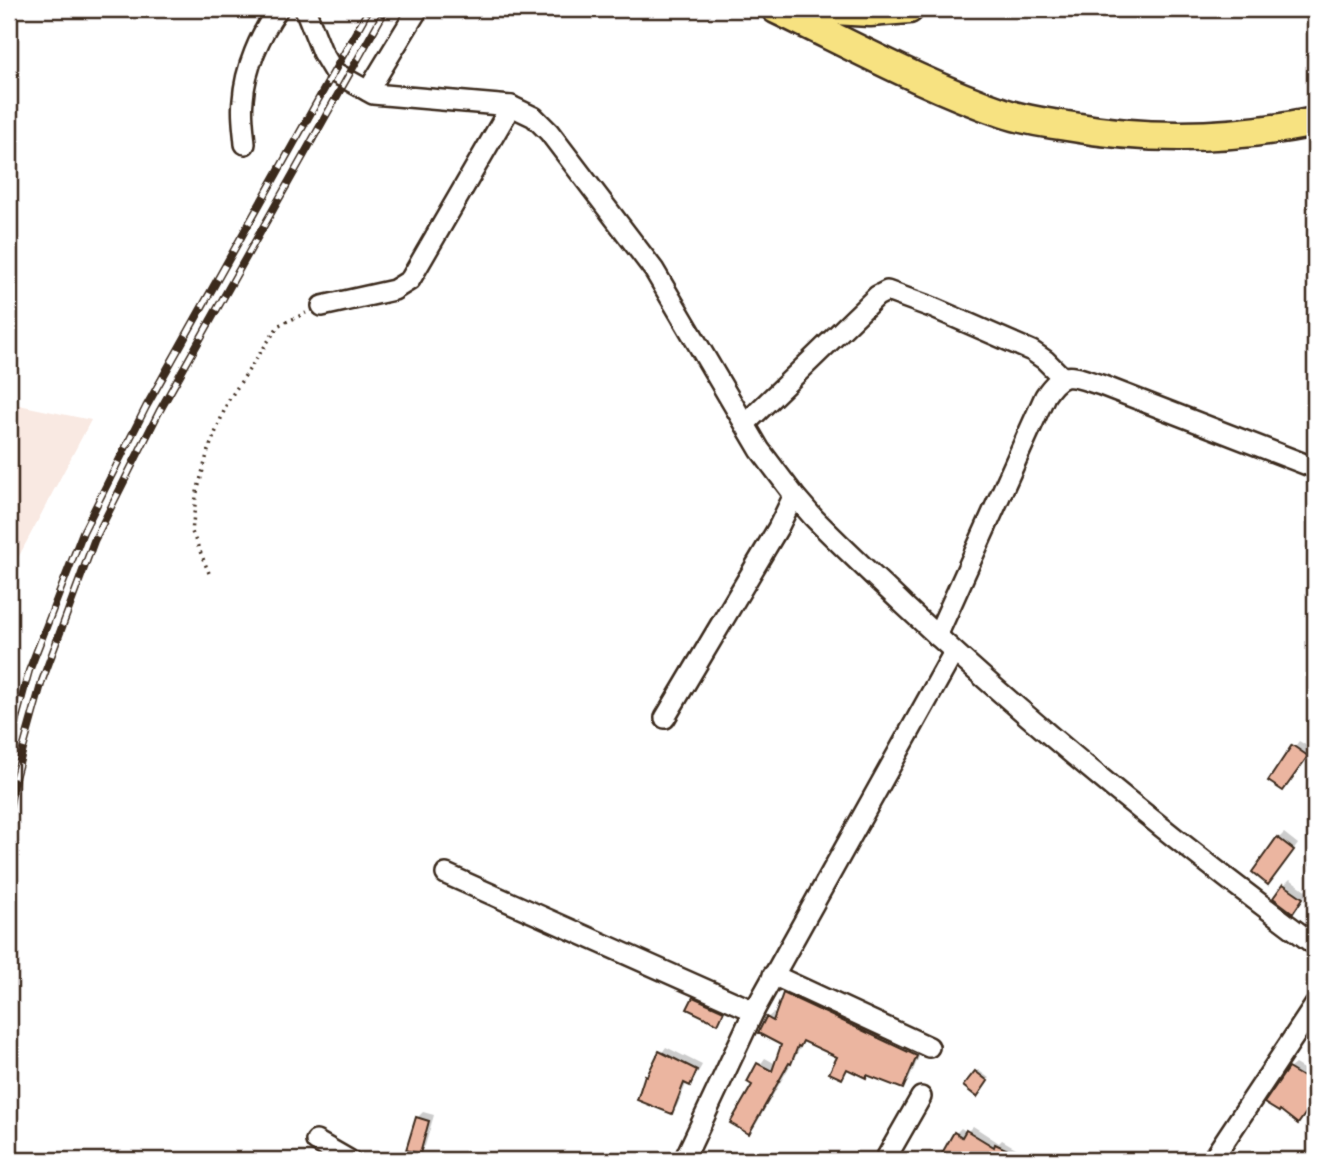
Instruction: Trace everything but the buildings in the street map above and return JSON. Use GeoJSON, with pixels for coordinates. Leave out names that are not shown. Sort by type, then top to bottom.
{"type":"FeatureCollection","features":[{"type":"Feature","properties":{"kind":"highway"},"geometry":{"type":"LineString","coordinates":[[776,9],[944,89],[1006,114],[1049,124],[1103,133],[1168,137],[1228,136],[1315,122]]}},
{"type":"Feature","properties":{"kind":"highway"},"geometry":{"type":"LineString","coordinates":[[815,9],[870,12],[909,9]]}},
{"type":"Feature","properties":{"kind":"street"},"geometry":{"type":"LineString","coordinates":[[245,144],[242,102],[247,74],[265,28],[278,9]]}},
{"type":"Feature","properties":{"kind":"street"},"geometry":{"type":"LineString","coordinates":[[305,9],[322,52],[334,72],[373,94],[438,102],[511,106],[534,117],[549,132],[654,270],[760,450],[794,495],[838,543],[954,652],[1107,785],[1216,872],[1315,945]]}},
{"type":"Feature","properties":{"kind":"street"},"geometry":{"type":"LineString","coordinates":[[368,91],[418,9]]}},
{"type":"Feature","properties":{"kind":"street"},"geometry":{"type":"LineString","coordinates":[[322,306],[394,290],[410,281],[511,106]]}},
{"type":"Feature","properties":{"kind":"street"},"geometry":{"type":"LineString","coordinates":[[745,424],[877,296],[887,292],[931,307],[1031,351],[1045,360],[1062,377]]}},
{"type":"Feature","properties":{"kind":"street"},"geometry":{"type":"LineString","coordinates":[[937,636],[1045,396],[1054,382],[1062,377],[1073,377],[1101,385],[1315,468]]}},
{"type":"Feature","properties":{"kind":"street"},"geometry":{"type":"LineString","coordinates":[[665,718],[778,527],[794,495]]}},
{"type":"Feature","properties":{"kind":"street"},"geometry":{"type":"LineString","coordinates":[[684,1160],[773,975],[954,652]]}},
{"type":"Feature","properties":{"kind":"street"},"geometry":{"type":"LineString","coordinates":[[446,874],[754,1011]]}},
{"type":"Feature","properties":{"kind":"street"},"geometry":{"type":"LineString","coordinates":[[773,975],[929,1047]]}},
{"type":"Feature","properties":{"kind":"street"},"geometry":{"type":"LineString","coordinates":[[1212,1160],[1315,1005]]}},
{"type":"Feature","properties":{"kind":"street"},"geometry":{"type":"LineString","coordinates":[[885,1160],[921,1097]]}},
{"type":"Feature","properties":{"kind":"street"},"geometry":{"type":"LineString","coordinates":[[316,1141],[349,1160]]}},
{"type":"Feature","properties":{"kind":"path"},"geometry":{"type":"LineString","coordinates":[[209,573],[192,531],[196,496],[208,451],[228,401],[279,325],[322,306]]}},
{"type":"Feature","properties":{"kind":"shaded area"},"geometry":{"type":"Polygon","coordinates":[[[9,403],[91,420],[9,575],[9,403]]]}},
{"type":"Feature","properties":{"kind":"railway"},"geometry":{"type":"LineString","coordinates":[[9,745],[29,671],[83,532],[146,407],[369,9]]}},
{"type":"Feature","properties":{"kind":"railway"},"geometry":{"type":"LineString","coordinates":[[9,810],[15,778],[42,681],[94,541],[159,412],[386,9]]}}]}
